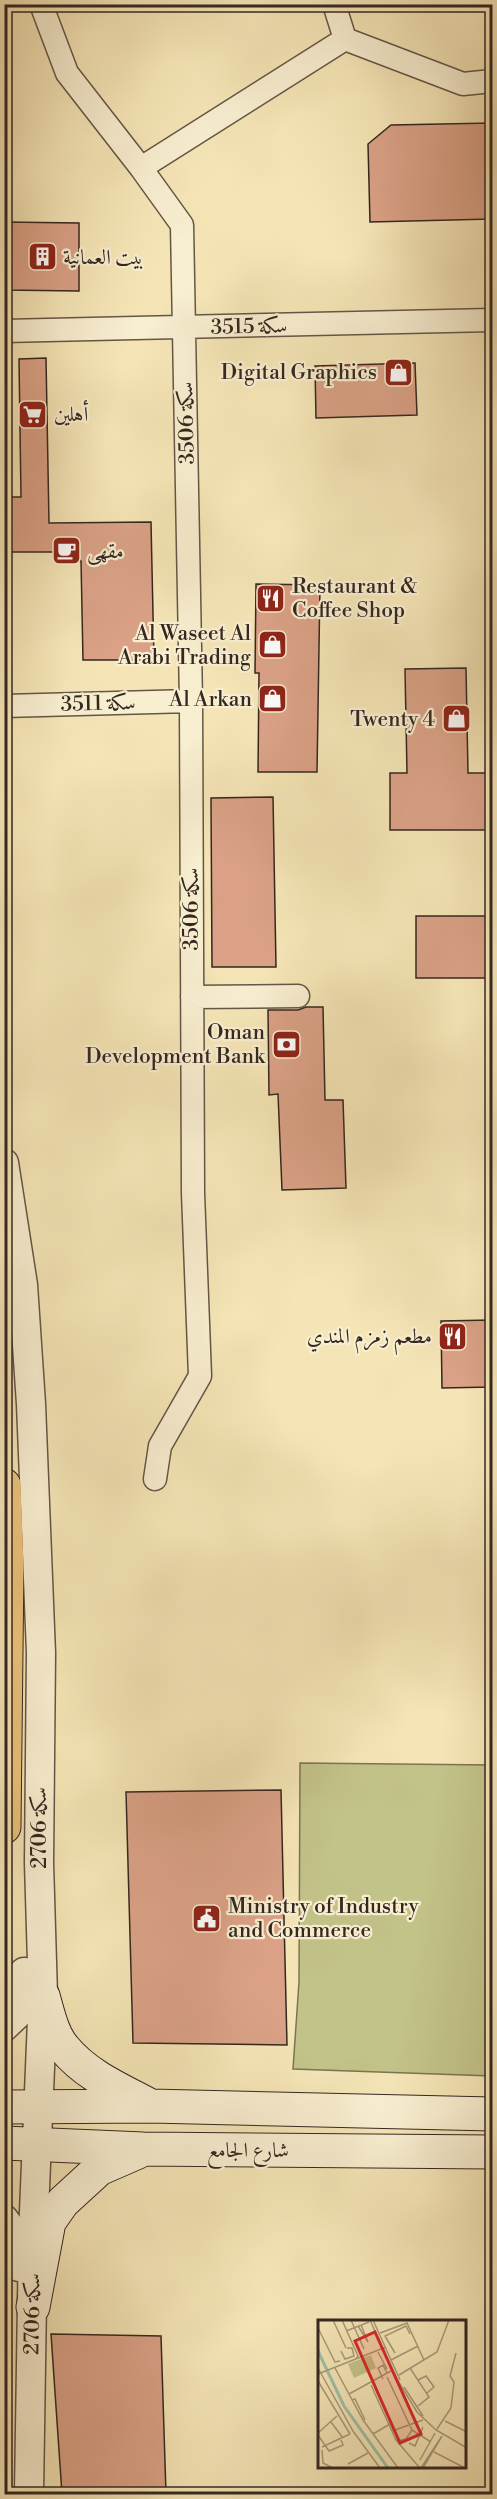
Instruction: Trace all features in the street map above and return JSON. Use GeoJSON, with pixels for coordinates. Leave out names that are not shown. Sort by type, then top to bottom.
{"type":"FeatureCollection","features":[{"type":"Feature","properties":{"kind":"main road"},"geometry":{"type":"LineString","coordinates":[[4,1485],[7,1577],[4,1827]]}},
{"type":"Feature","properties":{"kind":"main road"},"geometry":{"type":"LineString","coordinates":[[43,1996],[53,2028],[63,2047],[98,2077],[151,2106]]}},
{"type":"Feature","properties":{"kind":"main road","name":"شارع الجامع"},"geometry":{"type":"LineString","coordinates":[[4,2107],[151,2106],[492,2114]]}},
{"type":"Feature","properties":{"kind":"main road","name":"شارع الجامع"},"geometry":{"type":"LineString","coordinates":[[4,2143],[143,2149],[484,2154]]}},
{"type":"Feature","properties":{"kind":"main road"},"geometry":{"type":"LineString","coordinates":[[33,2307],[49,2222],[63,2202],[99,2169],[143,2149]]}},
{"type":"Feature","properties":{"kind":"street","name":"سكة 3506"},"geometry":{"type":"LineString","coordinates":[[41,4],[67,73],[182,225],[190,701],[193,1193],[200,1376],[160,1446],[154,1479]]}},
{"type":"Feature","properties":{"kind":"street"},"geometry":{"type":"LineString","coordinates":[[334,4],[345,39]]}},
{"type":"Feature","properties":{"kind":"street"},"geometry":{"type":"LineString","coordinates":[[141,168],[345,39]]}},
{"type":"Feature","properties":{"kind":"street"},"geometry":{"type":"LineString","coordinates":[[345,39],[463,84],[492,81]]}},
{"type":"Feature","properties":{"kind":"street","name":"سكة 3515"},"geometry":{"type":"LineString","coordinates":[[4,332],[492,320]]}},
{"type":"Feature","properties":{"kind":"street","name":"سكة 3511"},"geometry":{"type":"LineString","coordinates":[[4,706],[190,701]]}},
{"type":"Feature","properties":{"kind":"street"},"geometry":{"type":"LineString","coordinates":[[192,997],[298,996]]}},
{"type":"Feature","properties":{"kind":"street","name":"سكة 2706"},"geometry":{"type":"LineString","coordinates":[[4,1163],[23,1285],[32,1404],[41,1653],[39,1863],[43,1996],[33,2236],[29,2494]]}},
{"type":"Feature","properties":{"kind":"street"},"geometry":{"type":"LineString","coordinates":[[4,2027],[23,2009],[30,1885],[39,1863]]}},
{"type":"Feature","properties":{"kind":"street"},"geometry":{"type":"LineString","coordinates":[[4,2220],[18,2238],[22,2347],[32,2366]]}},
{"type":"Feature","properties":{"kind":"green space"},"geometry":{"type":"Polygon","coordinates":[[[300,1763],[492,1765],[492,2076],[293,2069],[299,1982],[300,1763]]]}},
{"type":"Feature","properties":{"kind":"building"},"geometry":{"type":"Polygon","coordinates":[[[492,123],[492,219],[370,222],[368,144],[391,125],[492,123]]]}},
{"type":"Feature","properties":{"kind":"building","name":"بيت العمانية"},"geometry":{"type":"Polygon","coordinates":[[[4,222],[79,223],[79,291],[4,290],[4,222]]]}},
{"type":"Feature","properties":{"kind":"building"},"geometry":{"type":"Polygon","coordinates":[[[46,358],[49,523],[151,522],[154,660],[83,660],[81,561],[58,560],[58,552],[6,552],[4,497],[21,497],[19,359],[46,358]]]}},
{"type":"Feature","properties":{"kind":"building"},"geometry":{"type":"Polygon","coordinates":[[[415,363],[417,415],[316,418],[315,366],[415,363]]]}},
{"type":"Feature","properties":{"kind":"building"},"geometry":{"type":"Polygon","coordinates":[[[256,584],[320,585],[317,772],[258,772],[259,673],[255,673],[256,584]]]}},
{"type":"Feature","properties":{"kind":"building"},"geometry":{"type":"Polygon","coordinates":[[[466,668],[468,773],[486,773],[486,830],[390,830],[390,773],[407,773],[405,669],[466,668]]]}},
{"type":"Feature","properties":{"kind":"building"},"geometry":{"type":"Polygon","coordinates":[[[273,797],[276,967],[212,967],[211,798],[273,797]]]}},
{"type":"Feature","properties":{"kind":"building"},"geometry":{"type":"Polygon","coordinates":[[[416,916],[492,916],[492,978],[416,978],[416,916]]]}},
{"type":"Feature","properties":{"kind":"building"},"geometry":{"type":"Polygon","coordinates":[[[306,1007],[323,1007],[325,1100],[343,1100],[346,1188],[282,1190],[278,1094],[269,1095],[268,1010],[298,1010],[306,1007]]]}},
{"type":"Feature","properties":{"kind":"building"},"geometry":{"type":"Polygon","coordinates":[[[492,1320],[492,1387],[442,1388],[441,1321],[492,1320]]]}},
{"type":"Feature","properties":{"kind":"building","name":"Ministry of Industry and Commerce"},"geometry":{"type":"Polygon","coordinates":[[[281,1790],[287,2045],[133,2043],[126,1792],[281,1790]]]}},
{"type":"Feature","properties":{"kind":"building"},"geometry":{"type":"Polygon","coordinates":[[[51,2334],[161,2336],[166,2494],[62,2494],[51,2334]]]}},
{"type":"Feature","properties":{"kind":"place","name":"بيت العمانية"},"geometry":{"type":"Point","coordinates":[42,257]}},
{"type":"Feature","properties":{"kind":"place","name":"Digital Graphics"},"geometry":{"type":"Point","coordinates":[398,372]}},
{"type":"Feature","properties":{"kind":"place","name":"أهلين"},"geometry":{"type":"Point","coordinates":[33,414]}},
{"type":"Feature","properties":{"kind":"place","name":"مقهى"},"geometry":{"type":"Point","coordinates":[66,551]}},
{"type":"Feature","properties":{"kind":"place","name":"Restaurant & Coffee Shop"},"geometry":{"type":"Point","coordinates":[271,598]}},
{"type":"Feature","properties":{"kind":"place","name":"Al Waseet Al Arabi Trading"},"geometry":{"type":"Point","coordinates":[272,645]}},
{"type":"Feature","properties":{"kind":"place","name":"Al Arkan"},"geometry":{"type":"Point","coordinates":[273,699]}},
{"type":"Feature","properties":{"kind":"place","name":"Twenty 4"},"geometry":{"type":"Point","coordinates":[456,719]}},
{"type":"Feature","properties":{"kind":"place","name":"Oman Development Bank"},"geometry":{"type":"Point","coordinates":[286,1044]}},
{"type":"Feature","properties":{"kind":"place","name":"مطعم زمزم المندي"},"geometry":{"type":"Point","coordinates":[453,1336]}},
{"type":"Feature","properties":{"kind":"place","name":"Ministry of Industry and Commerce"},"geometry":{"type":"Point","coordinates":[207,1918]}}]}
